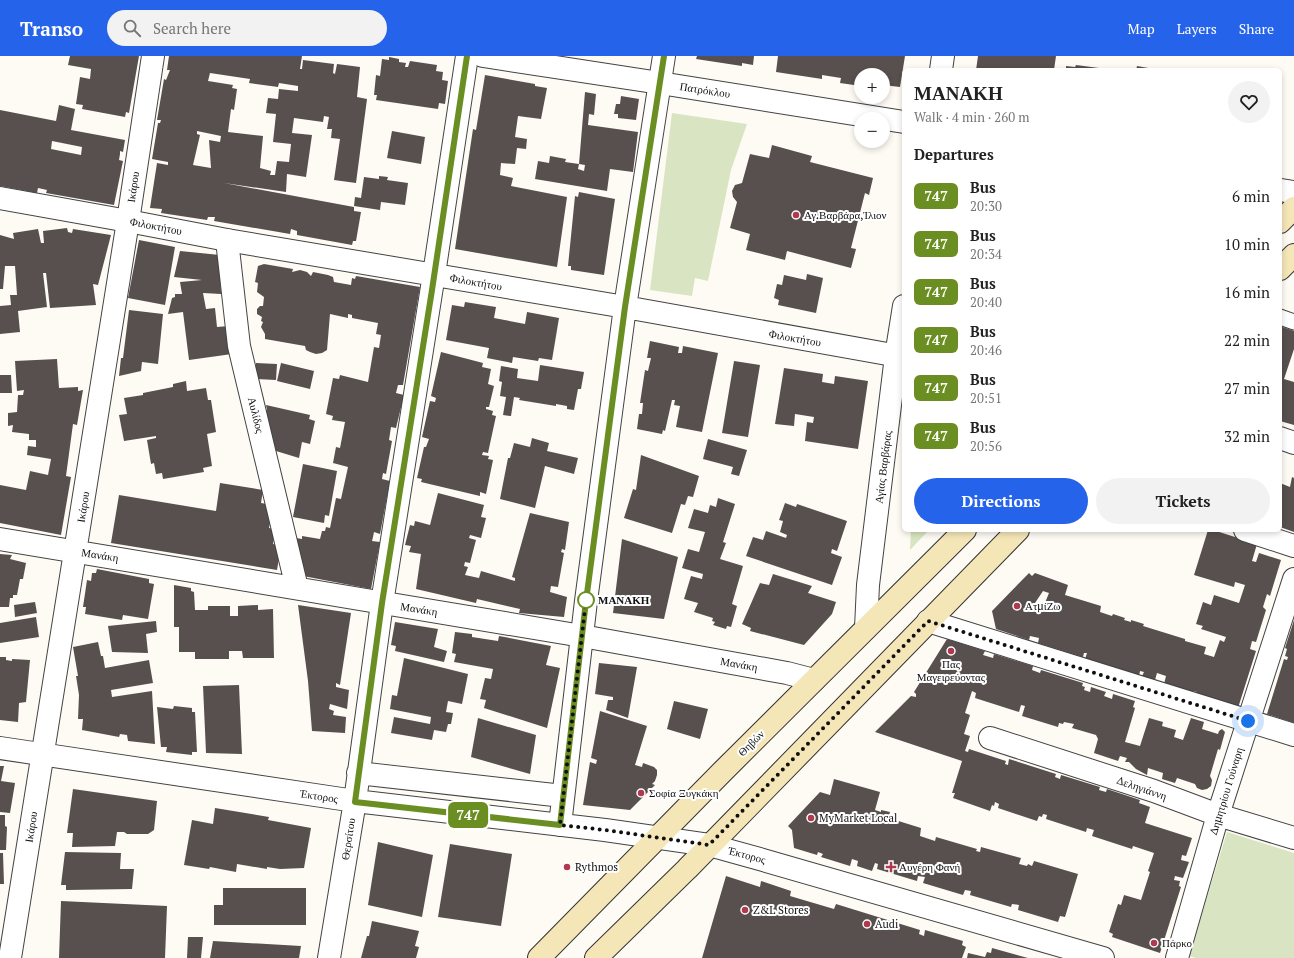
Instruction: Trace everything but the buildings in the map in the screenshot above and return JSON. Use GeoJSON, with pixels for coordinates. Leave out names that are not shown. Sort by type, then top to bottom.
{"type":"FeatureCollection","features":[{"type":"Feature","properties":{"kind":"main road"},"geometry":{"type":"LineString","coordinates":[[1282,220],[1294,208]]}},
{"type":"Feature","properties":{"kind":"main road","name":"Θηβών"},"geometry":{"type":"LineString","coordinates":[[539,958],[963,532]]}},
{"type":"Feature","properties":{"kind":"main road"},"geometry":{"type":"LineString","coordinates":[[596,958],[1016,532]]}},
{"type":"Feature","properties":{"kind":"street","name":"Ικάρου"},"geometry":{"type":"LineString","coordinates":[[10,958],[128,221],[152,56]]}},
{"type":"Feature","properties":{"kind":"street","name":"Θερσίτου"},"geometry":{"type":"LineString","coordinates":[[329,958],[355,802],[382,603],[467,56]]}},
{"type":"Feature","properties":{"kind":"street","name":"Πατρόκλου"},"geometry":{"type":"LineString","coordinates":[[483,56],[902,122]]}},
{"type":"Feature","properties":{"kind":"street"},"geometry":{"type":"LineString","coordinates":[[560,825],[582,636],[625,307],[664,56]]}},
{"type":"Feature","properties":{"kind":"street"},"geometry":{"type":"LineString","coordinates":[[941,68],[942,56]]}},
{"type":"Feature","properties":{"kind":"street"},"geometry":{"type":"LineString","coordinates":[[1282,190],[1294,192]]}},
{"type":"Feature","properties":{"kind":"street","name":"Φιλοκτήτου"},"geometry":{"type":"LineString","coordinates":[[0,198],[227,240],[434,274],[900,356]]}},
{"type":"Feature","properties":{"kind":"street","name":"Αυλίδος"},"geometry":{"type":"LineString","coordinates":[[227,240],[239,346],[297,588]]}},
{"type":"Feature","properties":{"kind":"street","name":"Αγίας Βαρβάρας"},"geometry":{"type":"LineString","coordinates":[[866,628],[868,585],[900,356],[902,331]]}},
{"type":"Feature","properties":{"kind":"street"},"geometry":{"type":"LineString","coordinates":[[1282,439],[1294,443]]}},
{"type":"Feature","properties":{"kind":"street"},"geometry":{"type":"LineString","coordinates":[[1251,532],[1294,546]]}},
{"type":"Feature","properties":{"kind":"street","name":"Μανάκη"},"geometry":{"type":"LineString","coordinates":[[0,539],[582,636],[787,673],[814,680]]}},
{"type":"Feature","properties":{"kind":"street","name":"Δημητρίου Γούναρη"},"geometry":{"type":"LineString","coordinates":[[1177,958],[1218,815],[1294,579]]}},
{"type":"Feature","properties":{"kind":"street"},"geometry":{"type":"LineString","coordinates":[[928,621],[1294,735]]}},
{"type":"Feature","properties":{"kind":"street","name":"Δεληγιάννη"},"geometry":{"type":"LineString","coordinates":[[990,738],[1154,791],[1218,815],[1294,838]]}},
{"type":"Feature","properties":{"kind":"street","name":"Έκτορος"},"geometry":{"type":"LineString","coordinates":[[0,748],[355,802],[560,825],[709,845],[1103,958]]}},
{"type":"Feature","properties":{"kind":"street"},"geometry":{"type":"LineString","coordinates":[[358,774],[563,796]]}},
{"type":"Feature","properties":{"kind":"lane"},"geometry":{"type":"LineString","coordinates":[[1282,318],[1294,322]]}},
{"type":"Feature","properties":{"kind":"green space"},"geometry":{"type":"Polygon","coordinates":[[[672,113],[747,124],[731,170],[708,281],[695,278],[692,296],[650,290],[672,113]]]}},
{"type":"Feature","properties":{"kind":"green space"},"geometry":{"type":"Polygon","coordinates":[[[911,532],[927,532],[910,550],[911,532]]]}},
{"type":"Feature","properties":{"kind":"green space"},"geometry":{"type":"Polygon","coordinates":[[[1227,832],[1294,853],[1294,958],[1196,958],[1189,956],[1227,832]]]}},
{"type":"Feature","properties":{"kind":"bus line","name":"747"},"geometry":{"type":"LineString","coordinates":[[467,56],[432,290],[382,603],[355,802],[560,825],[586,601],[625,307],[664,56]]}},
{"type":"Feature","properties":{"kind":"place","name":"Αγ.Βαρβάρα,Ίλιον"},"geometry":{"type":"Point","coordinates":[796,215]}},
{"type":"Feature","properties":{"kind":"place","name":"ΜΑΝΑΚΗ"},"geometry":{"type":"Point","coordinates":[586,600]}},
{"type":"Feature","properties":{"kind":"place","name":"ΑτμίΖω"},"geometry":{"type":"Point","coordinates":[1017,606]}},
{"type":"Feature","properties":{"kind":"place","name":"Πας Μαγειρεύοντας"},"geometry":{"type":"Point","coordinates":[951,651]}},
{"type":"Feature","properties":{"kind":"place","name":"Σοφία Ξυγκάκη"},"geometry":{"type":"Point","coordinates":[641,793]}},
{"type":"Feature","properties":{"kind":"place","name":"MyMarket Local"},"geometry":{"type":"Point","coordinates":[811,818]}},
{"type":"Feature","properties":{"kind":"place","name":"Rythmos"},"geometry":{"type":"Point","coordinates":[567,867]}},
{"type":"Feature","properties":{"kind":"place","name":"Αυγέρη Φανή"},"geometry":{"type":"Point","coordinates":[891,867]}},
{"type":"Feature","properties":{"kind":"place","name":"Z&L Stores"},"geometry":{"type":"Point","coordinates":[745,910]}},
{"type":"Feature","properties":{"kind":"place","name":"Audi"},"geometry":{"type":"Point","coordinates":[867,924]}},
{"type":"Feature","properties":{"kind":"place","name":"Πάρκο"},"geometry":{"type":"Point","coordinates":[1154,943]}},
{"type":"Feature","properties":{"kind":"route"},"geometry":{"type":"LineString","coordinates":[[586,600],[560,825],[709,845],[928,621],[1248,721]]}}]}
